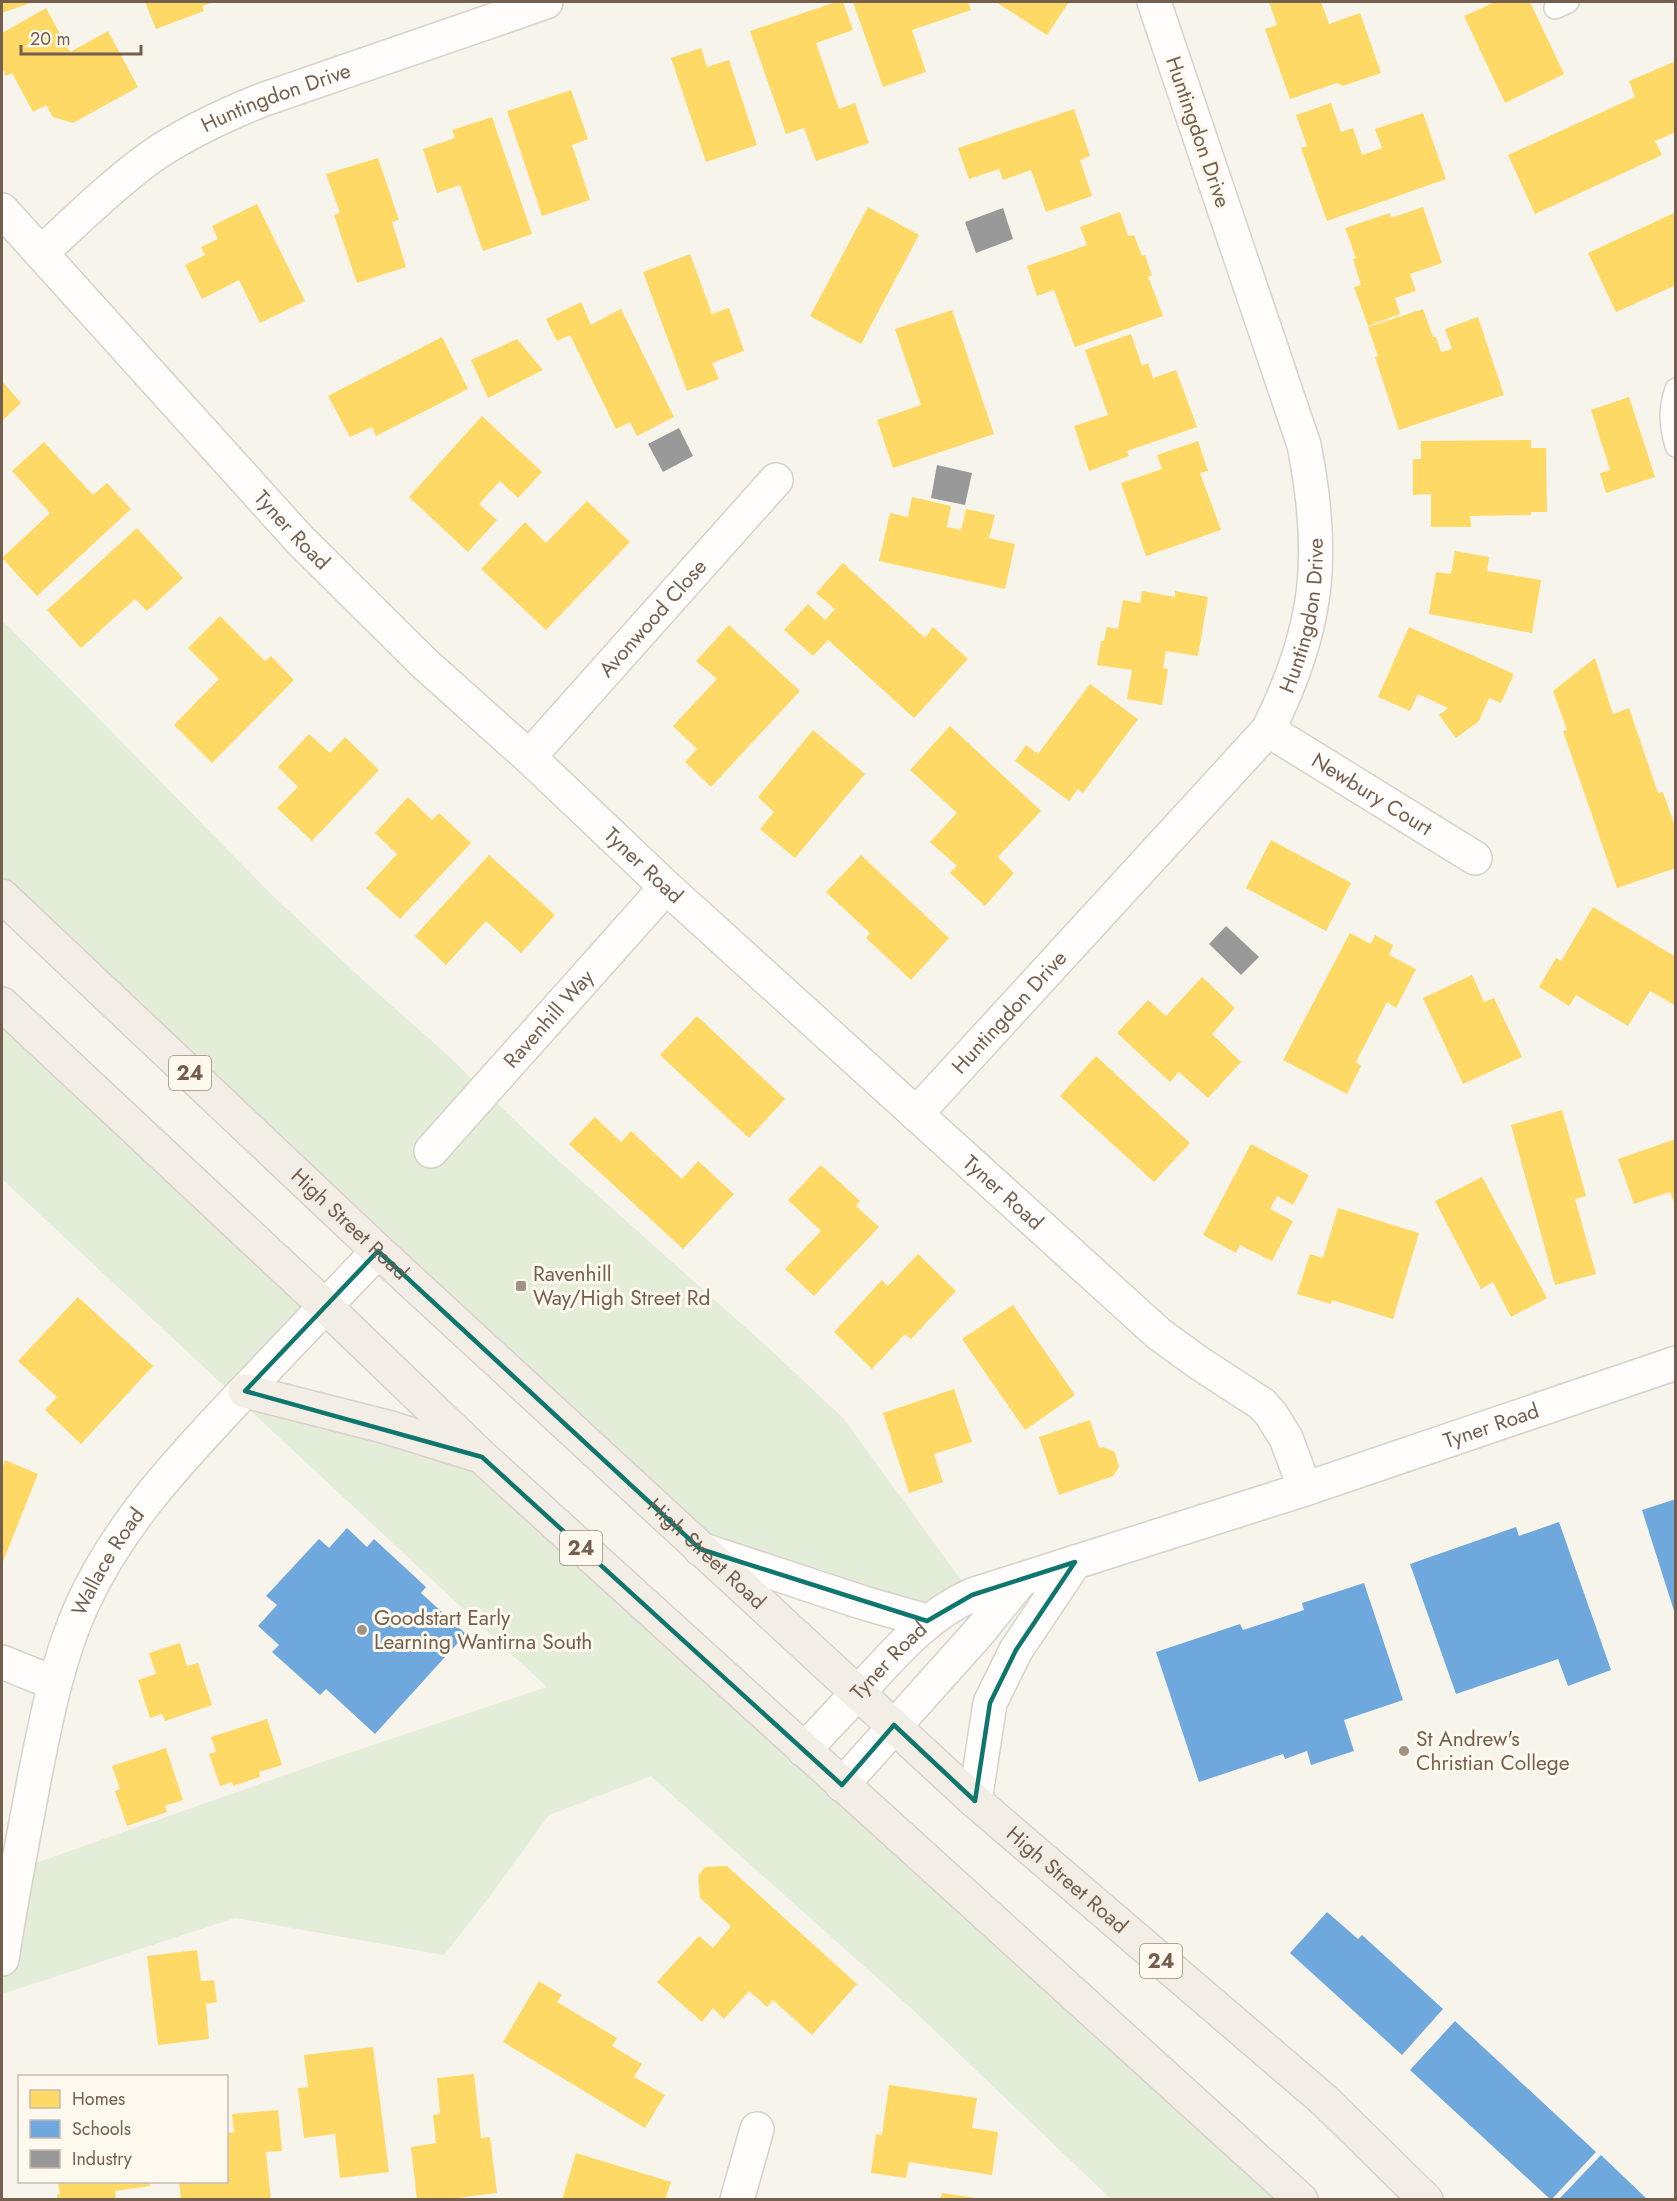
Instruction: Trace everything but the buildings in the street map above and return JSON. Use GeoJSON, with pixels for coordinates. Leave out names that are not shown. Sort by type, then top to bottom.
{"type":"FeatureCollection","features":[{"type":"Feature","properties":{"kind":"main road","name":"High Street Road"},"geometry":{"type":"LineString","coordinates":[[2,896],[378,1251],[975,1802],[1324,2100],[1426,2199]]}},
{"type":"Feature","properties":{"kind":"main road","name":"24"},"geometry":{"type":"LineString","coordinates":[[2,1004],[325,1306],[482,1457],[1301,2199]]}},
{"type":"Feature","properties":{"kind":"main road"},"geometry":{"type":"LineString","coordinates":[[244,1391],[387,1427],[482,1457]]}},
{"type":"Feature","properties":{"kind":"street","name":"Huntingdon Drive"},"geometry":{"type":"LineString","coordinates":[[41,253],[117,184],[149,159],[188,134],[228,114],[262,100],[546,2]]}},
{"type":"Feature","properties":{"kind":"street","name":"Huntingdon Drive"},"geometry":{"type":"LineString","coordinates":[[916,1114],[1268,730],[1298,662],[1308,623],[1317,554],[1311,483],[1304,445],[1154,2]]}},
{"type":"Feature","properties":{"kind":"street","name":"Tyner Road"},"geometry":{"type":"LineString","coordinates":[[2,210],[300,540],[424,663],[529,757],[666,887],[1159,1334],[1262,1404],[1286,1438],[1305,1489]]}},
{"type":"Feature","properties":{"kind":"street","name":"Avonwood Close"},"geometry":{"type":"LineString","coordinates":[[529,757],[776,480]]}},
{"type":"Feature","properties":{"kind":"street","name":"Newbury Court"},"geometry":{"type":"LineString","coordinates":[[1268,730],[1475,858]]}},
{"type":"Feature","properties":{"kind":"street","name":"Ravenhill Way"},"geometry":{"type":"LineString","coordinates":[[431,1151],[666,887]]}},
{"type":"Feature","properties":{"kind":"street","name":"Wallace Road"},"geometry":{"type":"LineString","coordinates":[[2,1959],[54,1683],[83,1604],[118,1540],[139,1508],[244,1391],[378,1251]]}},
{"type":"Feature","properties":{"kind":"street","name":"Tyner Road"},"geometry":{"type":"LineString","coordinates":[[804,1750],[927,1621],[955,1602],[1305,1489],[1676,1363]]}},
{"type":"Feature","properties":{"kind":"street"},"geometry":{"type":"LineString","coordinates":[[700,1549],[864,1603],[927,1621]]}},
{"type":"Feature","properties":{"kind":"street"},"geometry":{"type":"LineString","coordinates":[[975,1802],[990,1704],[1016,1650],[1075,1562]]}},
{"type":"Feature","properties":{"kind":"street"},"geometry":{"type":"LineString","coordinates":[[842,1785],[979,1632],[1021,1580]]}},
{"type":"Feature","properties":{"kind":"street"},"geometry":{"type":"LineString","coordinates":[[2,1662],[54,1683]]}},
{"type":"Feature","properties":{"kind":"street"},"geometry":{"type":"LineString","coordinates":[[737,2199],[758,2129]]}},
{"type":"Feature","properties":{"kind":"lane"},"geometry":{"type":"LineString","coordinates":[[1676,389],[1670,413],[1670,426],[1676,446]]}},
{"type":"Feature","properties":{"kind":"highlighted area"},"geometry":{"type":"Polygon","coordinates":[[[378,1251],[700,1549],[927,1621],[972,1595],[1075,1562],[1016,1650],[990,1703],[975,1801],[894,1725],[842,1785],[482,1457],[245,1391],[378,1251]]]}},
{"type":"Feature","properties":{"kind":"green space"},"geometry":{"type":"Polygon","coordinates":[[[2,620],[273,896],[443,1051],[530,1135],[774,1353],[843,1418],[972,1595],[927,1621],[700,1549],[2,896],[2,620]]]}},
{"type":"Feature","properties":{"kind":"green space"},"geometry":{"type":"Polygon","coordinates":[[[2,1004],[325,1306],[245,1391],[482,1457],[1301,2199],[1111,2199],[912,2009],[651,1776],[549,1815],[444,1955],[235,1918],[2,1994],[2,1875],[325,1761],[547,1687],[2,1179],[2,1004]]]}},
{"type":"Feature","properties":{"kind":"place","name":"Ravenhill Way/High Street Rd"},"geometry":{"type":"Point","coordinates":[521,1286]}},
{"type":"Feature","properties":{"kind":"place","name":"Goodstart Early Learning Wantirna South"},"geometry":{"type":"Point","coordinates":[362,1630]}},
{"type":"Feature","properties":{"kind":"place","name":"St Andrew's Christian College"},"geometry":{"type":"Point","coordinates":[1404,1751]}}]}
